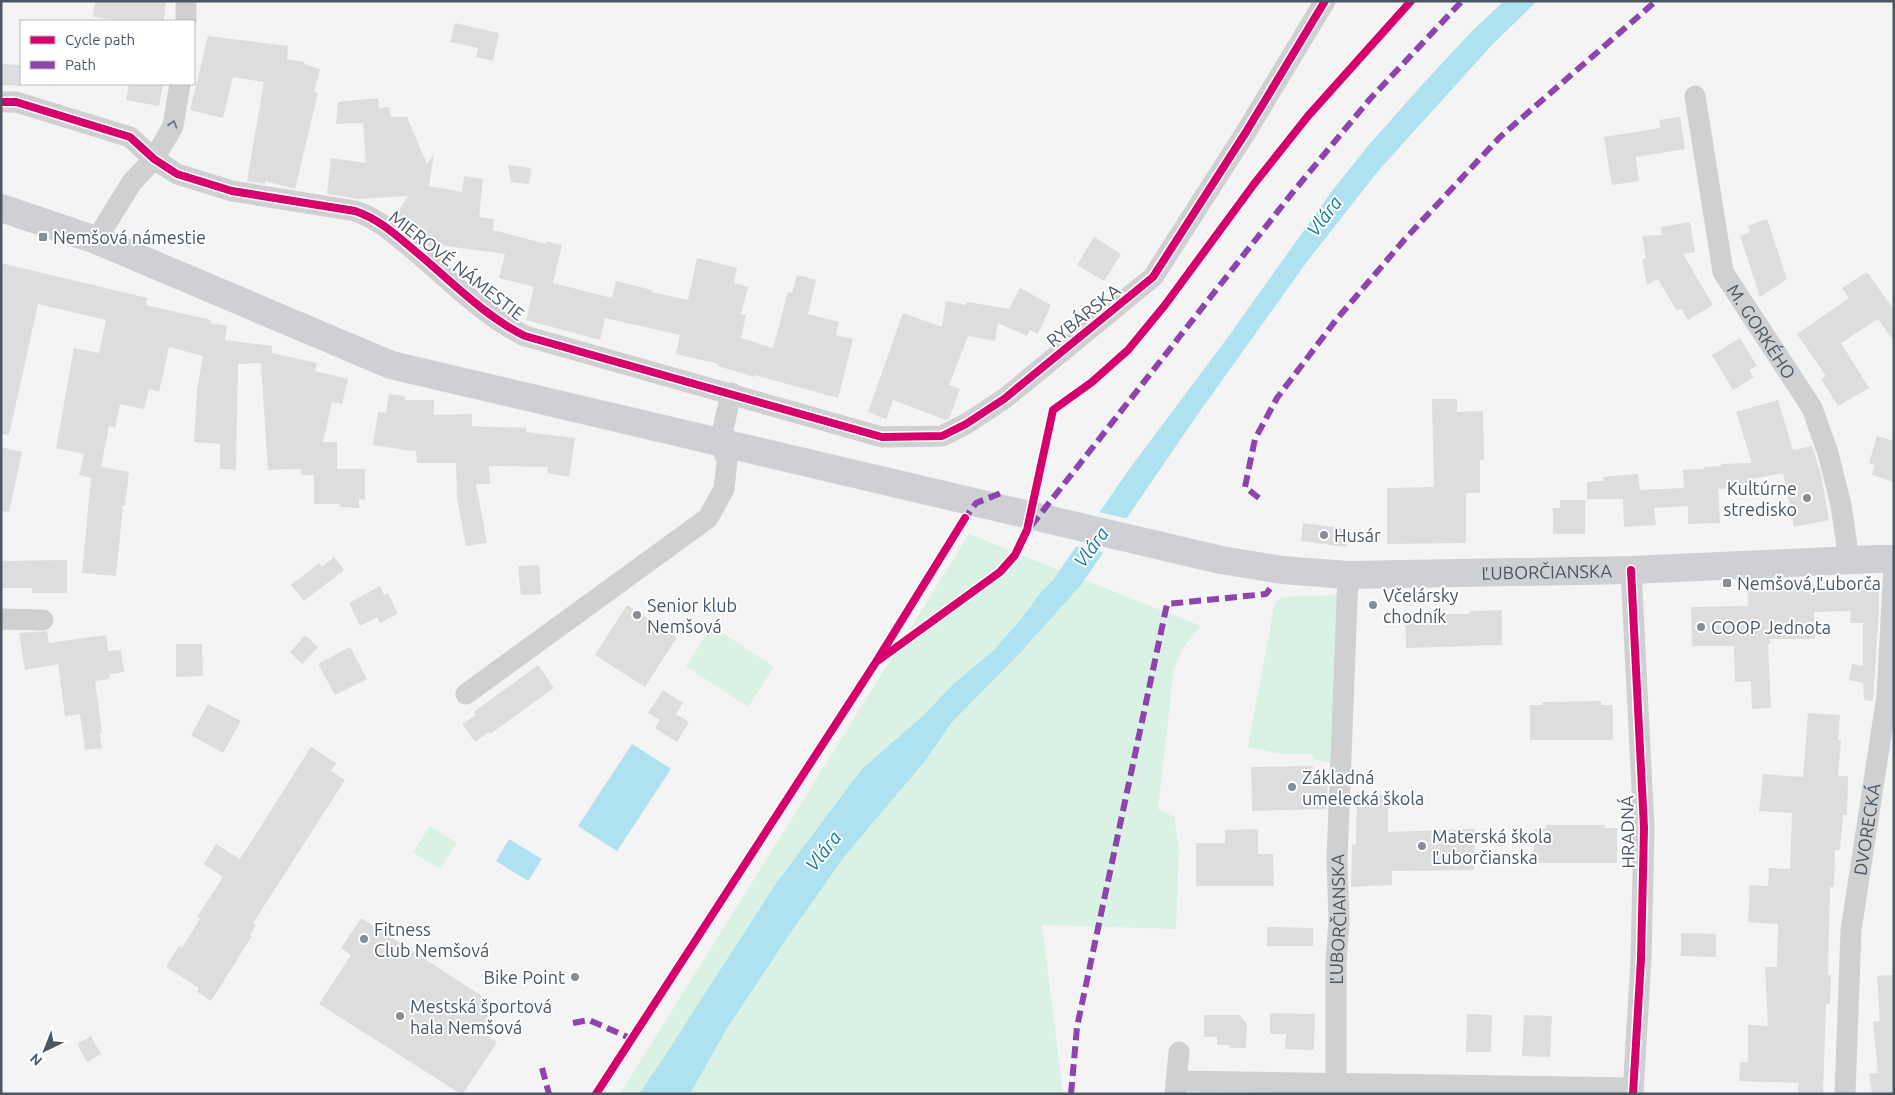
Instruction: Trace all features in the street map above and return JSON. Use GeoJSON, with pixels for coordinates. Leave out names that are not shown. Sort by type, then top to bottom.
{"type":"FeatureCollection","features":[{"type":"Feature","properties":{"kind":"main road"},"geometry":{"type":"LineString","coordinates":[[1,208],[22,213],[96,240],[391,365],[720,443]]}},
{"type":"Feature","properties":{"kind":"main road","name":"ĽUBORČIANSKA"},"geometry":{"type":"LineString","coordinates":[[720,443],[1221,560],[1282,570],[1348,575],[1631,570],[1849,560],[1894,560]]}},
{"type":"Feature","properties":{"kind":"street"},"geometry":{"type":"LineString","coordinates":[[186,1],[186,20]]}},
{"type":"Feature","properties":{"kind":"street","name":"RYBÁRSKA"},"geometry":{"type":"LineString","coordinates":[[732,393],[882,437],[942,436],[966,424],[1004,400],[1153,277],[1246,132],[1325,1]]}},
{"type":"Feature","properties":{"kind":"street"},"geometry":{"type":"LineString","coordinates":[[96,240],[132,182],[154,159],[174,126],[180,85]]}},
{"type":"Feature","properties":{"kind":"street","name":"M. GORKÉHO"},"geometry":{"type":"LineString","coordinates":[[1695,96],[1723,272],[1812,408],[1828,453],[1841,505],[1849,560]]}},
{"type":"Feature","properties":{"kind":"street","name":"MIEROVÉ NÁMESTIE"},"geometry":{"type":"LineString","coordinates":[[1,102],[16,102],[130,137],[154,159],[177,174],[232,191],[355,211],[367,215],[394,233],[478,304],[525,336],[732,393]]}},
{"type":"Feature","properties":{"kind":"street"},"geometry":{"type":"LineString","coordinates":[[466,694],[708,518],[724,489],[727,461],[720,443],[732,393]]}},
{"type":"Feature","properties":{"kind":"street","name":"DVORECKÁ"},"geometry":{"type":"LineString","coordinates":[[1845,1094],[1850,930],[1887,696],[1894,566]]}},
{"type":"Feature","properties":{"kind":"street","name":"HRADNÁ"},"geometry":{"type":"LineString","coordinates":[[1631,570],[1644,828],[1642,959],[1633,1091]]}},
{"type":"Feature","properties":{"kind":"street","name":"ĽUBORČIANSKA"},"geometry":{"type":"LineString","coordinates":[[1336,1083],[1337,860],[1348,575]]}},
{"type":"Feature","properties":{"kind":"street"},"geometry":{"type":"LineString","coordinates":[[1,619],[43,620]]}},
{"type":"Feature","properties":{"kind":"street"},"geometry":{"type":"LineString","coordinates":[[1180,1052],[1176,1087],[1336,1083],[1633,1091]]}},
{"type":"Feature","properties":{"kind":"green space"},"geometry":{"type":"Polygon","coordinates":[[[969,534],[1201,626],[1184,646],[1174,668],[1158,809],[1174,817],[1179,847],[1176,929],[1042,925],[1063,1094],[620,1094],[969,534]]]}},
{"type":"Feature","properties":{"kind":"green space"},"geometry":{"type":"Polygon","coordinates":[[[1337,595],[1330,763],[1313,759],[1312,754],[1283,754],[1248,747],[1275,602],[1282,597],[1337,595]]]}},
{"type":"Feature","properties":{"kind":"green space"},"geometry":{"type":"Polygon","coordinates":[[[712,626],[774,667],[748,707],[686,666],[712,626]]]}},
{"type":"Feature","properties":{"kind":"green space"},"geometry":{"type":"Polygon","coordinates":[[[430,826],[457,843],[440,869],[413,852],[430,826]]]}},
{"type":"Feature","properties":{"kind":"water","name":"Vlára"},"geometry":{"type":"Polygon","coordinates":[[[1504,1],[1537,1],[1491,46],[1379,170],[1306,263],[1200,411],[1081,585],[1018,655],[952,722],[924,762],[844,857],[726,1030],[690,1094],[639,1094],[775,885],[861,770],[925,714],[951,686],[993,651],[1022,618],[1041,592],[1053,580],[1130,468],[1228,337],[1332,191],[1367,147],[1421,86],[1472,31],[1504,1]]]}},
{"type":"Feature","properties":{"kind":"water"},"geometry":{"type":"Polygon","coordinates":[[[632,744],[671,769],[617,851],[578,826],[632,744]]]}},
{"type":"Feature","properties":{"kind":"water"},"geometry":{"type":"Polygon","coordinates":[[[509,839],[542,859],[528,881],[496,861],[509,839]]]}},
{"type":"Feature","properties":{"kind":"pier"},"geometry":{"type":"Polygon","coordinates":[[[1098,512],[1129,519],[1106,553],[1074,546],[1098,512]]]}},
{"type":"Feature","properties":{"kind":"building"},"geometry":{"type":"Polygon","coordinates":[[[95,1],[166,1],[164,20],[118,20],[93,17],[95,1]]]}},
{"type":"Feature","properties":{"kind":"building"},"geometry":{"type":"Polygon","coordinates":[[[455,23],[499,33],[493,61],[476,57],[478,48],[450,42],[455,23]]]}},
{"type":"Feature","properties":{"kind":"building"},"geometry":{"type":"Polygon","coordinates":[[[208,36],[288,46],[287,59],[305,62],[304,64],[320,69],[314,92],[318,93],[295,189],[265,181],[265,184],[247,181],[264,82],[233,77],[223,118],[190,110],[208,36]]]}},
{"type":"Feature","properties":{"kind":"building"},"geometry":{"type":"Polygon","coordinates":[[[1,64],[20,65],[21,86],[1,85],[1,64]]]}},
{"type":"Feature","properties":{"kind":"building"},"geometry":{"type":"Polygon","coordinates":[[[129,85],[163,85],[159,106],[126,100],[129,85]]]}},
{"type":"Feature","properties":{"kind":"building"},"geometry":{"type":"Polygon","coordinates":[[[378,98],[379,108],[389,107],[391,117],[407,117],[427,164],[434,154],[429,186],[462,192],[464,176],[483,179],[479,217],[494,219],[493,230],[546,244],[546,241],[562,245],[553,283],[612,298],[616,281],[688,300],[697,258],[737,268],[734,283],[748,287],[741,314],[746,315],[741,338],[773,348],[788,292],[792,293],[797,275],[816,280],[808,314],[839,322],[836,335],[853,339],[838,398],[755,375],[754,377],[718,366],[719,364],[676,354],[680,335],[605,318],[600,340],[526,320],[534,287],[499,278],[505,254],[439,245],[437,253],[394,218],[408,196],[359,199],[327,194],[331,158],[366,163],[363,123],[336,124],[338,102],[378,98]]]}},
{"type":"Feature","properties":{"kind":"building"},"geometry":{"type":"Polygon","coordinates":[[[1680,117],[1685,149],[1636,157],[1639,181],[1612,185],[1604,137],[1660,128],[1659,120],[1680,117]]]}},
{"type":"Feature","properties":{"kind":"building"},"geometry":{"type":"Polygon","coordinates":[[[508,165],[531,168],[529,184],[511,182],[508,165]]]}},
{"type":"Feature","properties":{"kind":"building"},"geometry":{"type":"Polygon","coordinates":[[[1767,219],[1787,279],[1760,297],[1740,236],[1750,232],[1748,226],[1767,219]]]}},
{"type":"Feature","properties":{"kind":"building"},"geometry":{"type":"Polygon","coordinates":[[[1690,222],[1695,252],[1683,254],[1713,305],[1688,320],[1681,308],[1677,311],[1658,279],[1647,285],[1642,259],[1646,258],[1642,236],[1662,235],[1661,227],[1690,222]]]}},
{"type":"Feature","properties":{"kind":"building"},"geometry":{"type":"Polygon","coordinates":[[[1094,237],[1121,254],[1104,281],[1077,265],[1094,237]]]}},
{"type":"Feature","properties":{"kind":"building"},"geometry":{"type":"Polygon","coordinates":[[[1,263],[147,298],[146,305],[211,320],[210,323],[227,326],[225,340],[272,346],[272,353],[317,363],[315,371],[348,379],[342,404],[332,402],[323,442],[337,442],[337,469],[365,469],[365,500],[359,499],[359,508],[340,507],[339,504],[314,504],[314,475],[301,475],[301,469],[268,470],[261,363],[238,364],[236,470],[220,469],[220,444],[194,442],[197,390],[203,356],[169,347],[159,392],[149,389],[144,409],[120,404],[115,428],[109,426],[101,467],[129,472],[125,505],[123,505],[116,576],[82,573],[91,478],[79,475],[84,454],[56,448],[74,348],[99,353],[106,320],[38,304],[9,435],[1,434],[1,263]]]}},
{"type":"Feature","properties":{"kind":"building"},"geometry":{"type":"Polygon","coordinates":[[[1867,272],[1894,310],[1894,342],[1878,319],[1841,343],[1869,388],[1838,406],[1821,379],[1826,376],[1797,334],[1849,298],[1842,288],[1867,272]]]}},
{"type":"Feature","properties":{"kind":"building"},"geometry":{"type":"Polygon","coordinates":[[[1020,288],[1051,305],[1038,334],[1030,330],[1027,336],[998,323],[995,341],[968,336],[949,385],[960,389],[949,419],[946,420],[893,400],[886,419],[868,412],[903,313],[942,327],[946,301],[966,305],[967,302],[1009,309],[1020,288]]]}},
{"type":"Feature","properties":{"kind":"building"},"geometry":{"type":"Polygon","coordinates":[[[1740,338],[1757,366],[1749,370],[1754,377],[1733,390],[1712,355],[1740,338]]]}},
{"type":"Feature","properties":{"kind":"building"},"geometry":{"type":"Polygon","coordinates":[[[389,394],[405,396],[405,400],[434,400],[434,415],[472,414],[472,426],[526,428],[526,432],[575,438],[569,477],[547,473],[548,467],[489,466],[490,484],[476,484],[487,543],[466,546],[457,498],[456,463],[417,463],[416,450],[373,445],[378,412],[386,413],[389,394]]]}},
{"type":"Feature","properties":{"kind":"building"},"geometry":{"type":"Polygon","coordinates":[[[1432,399],[1457,399],[1457,412],[1483,411],[1484,460],[1480,460],[1480,493],[1466,493],[1466,543],[1387,544],[1387,488],[1434,487],[1432,399]]]}},
{"type":"Feature","properties":{"kind":"building"},"geometry":{"type":"Polygon","coordinates":[[[1778,400],[1793,450],[1812,446],[1821,475],[1829,520],[1794,527],[1783,473],[1747,480],[1747,488],[1718,489],[1720,523],[1688,524],[1688,506],[1654,508],[1656,525],[1624,527],[1623,499],[1587,499],[1587,482],[1604,481],[1603,477],[1638,474],[1640,490],[1684,488],[1683,470],[1704,469],[1704,467],[1721,466],[1721,464],[1752,463],[1736,412],[1778,400]]]}},
{"type":"Feature","properties":{"kind":"building"},"geometry":{"type":"Polygon","coordinates":[[[1877,436],[1894,441],[1894,482],[1872,475],[1875,465],[1869,463],[1877,436]]]}},
{"type":"Feature","properties":{"kind":"building"},"geometry":{"type":"Polygon","coordinates":[[[1,447],[22,452],[9,512],[1,511],[1,447]]]}},
{"type":"Feature","properties":{"kind":"building"},"geometry":{"type":"Polygon","coordinates":[[[1560,500],[1585,500],[1585,534],[1553,534],[1553,508],[1560,508],[1560,500]]]}},
{"type":"Feature","properties":{"kind":"building","name":"Husár"},"geometry":{"type":"Polygon","coordinates":[[[1303,523],[1348,529],[1346,547],[1301,541],[1303,523]]]}},
{"type":"Feature","properties":{"kind":"building"},"geometry":{"type":"Polygon","coordinates":[[[334,557],[344,570],[304,601],[291,585],[319,563],[322,567],[334,557]]]}},
{"type":"Feature","properties":{"kind":"building"},"geometry":{"type":"Polygon","coordinates":[[[67,560],[67,593],[32,593],[32,588],[2,588],[2,561],[67,560]]]}},
{"type":"Feature","properties":{"kind":"building"},"geometry":{"type":"Polygon","coordinates":[[[539,565],[541,594],[521,595],[518,566],[539,565]]]}},
{"type":"Feature","properties":{"kind":"building"},"geometry":{"type":"Polygon","coordinates":[[[1863,580],[1879,580],[1873,701],[1864,700],[1863,683],[1849,680],[1852,664],[1863,666],[1863,623],[1850,623],[1851,611],[1814,612],[1815,639],[1770,639],[1770,644],[1768,644],[1771,708],[1752,709],[1751,681],[1735,682],[1734,646],[1692,646],[1691,607],[1748,606],[1747,585],[1795,584],[1795,587],[1863,585],[1863,580]]]}},
{"type":"Feature","properties":{"kind":"building"},"geometry":{"type":"Polygon","coordinates":[[[380,586],[384,595],[388,593],[398,614],[380,623],[377,617],[360,626],[349,603],[380,586]]]}},
{"type":"Feature","properties":{"kind":"building"},"geometry":{"type":"Polygon","coordinates":[[[627,605],[677,637],[645,687],[595,655],[627,605]]]}},
{"type":"Feature","properties":{"kind":"building"},"geometry":{"type":"Polygon","coordinates":[[[1502,610],[1502,645],[1406,648],[1405,613],[1470,614],[1470,611],[1502,610]]]}},
{"type":"Feature","properties":{"kind":"building"},"geometry":{"type":"Polygon","coordinates":[[[47,631],[49,643],[106,635],[108,651],[121,650],[124,672],[109,674],[110,679],[95,681],[102,733],[100,733],[102,748],[85,750],[80,714],[65,716],[58,664],[25,670],[19,633],[47,631]]]}},
{"type":"Feature","properties":{"kind":"building"},"geometry":{"type":"Polygon","coordinates":[[[305,635],[318,647],[302,664],[290,652],[305,635]]]}},
{"type":"Feature","properties":{"kind":"building"},"geometry":{"type":"Polygon","coordinates":[[[176,644],[202,644],[203,676],[176,677],[176,644]]]}},
{"type":"Feature","properties":{"kind":"building"},"geometry":{"type":"Polygon","coordinates":[[[350,647],[367,679],[335,695],[318,664],[350,647]]]}},
{"type":"Feature","properties":{"kind":"building"},"geometry":{"type":"Polygon","coordinates":[[[538,665],[554,688],[490,734],[489,732],[475,742],[462,724],[476,715],[474,712],[538,665]]]}},
{"type":"Feature","properties":{"kind":"building"},"geometry":{"type":"Polygon","coordinates":[[[663,690],[683,703],[676,714],[689,722],[677,742],[655,728],[660,720],[648,713],[663,690]]]}},
{"type":"Feature","properties":{"kind":"building"},"geometry":{"type":"Polygon","coordinates":[[[1601,701],[1602,705],[1613,705],[1613,740],[1530,740],[1530,705],[1542,705],[1542,702],[1601,701]]]}},
{"type":"Feature","properties":{"kind":"building"},"geometry":{"type":"Polygon","coordinates":[[[208,704],[241,721],[223,753],[191,735],[208,704]]]}},
{"type":"Feature","properties":{"kind":"building"},"geometry":{"type":"Polygon","coordinates":[[[1808,713],[1840,715],[1838,740],[1841,740],[1838,776],[1848,776],[1847,815],[1843,815],[1840,850],[1835,850],[1834,887],[1830,887],[1828,975],[1831,975],[1830,1004],[1826,1004],[1823,1094],[1798,1094],[1798,1083],[1739,1081],[1740,1062],[1748,1062],[1748,1025],[1768,1026],[1765,967],[1777,967],[1778,924],[1748,922],[1750,885],[1768,886],[1769,868],[1790,869],[1792,813],[1759,811],[1763,774],[1803,777],[1808,713]]]}},
{"type":"Feature","properties":{"kind":"building"},"geometry":{"type":"Polygon","coordinates":[[[311,747],[336,763],[331,771],[345,780],[253,923],[256,925],[250,935],[252,936],[211,1001],[197,992],[199,988],[166,967],[179,946],[182,948],[200,919],[197,917],[223,877],[204,864],[216,844],[240,859],[311,747]]]}},
{"type":"Feature","properties":{"kind":"building"},"geometry":{"type":"Polygon","coordinates":[[[1313,766],[1314,777],[1328,777],[1326,809],[1252,811],[1251,767],[1313,766]]]}},
{"type":"Feature","properties":{"kind":"building"},"geometry":{"type":"Polygon","coordinates":[[[1357,795],[1388,795],[1388,832],[1475,829],[1474,870],[1392,871],[1392,885],[1351,887],[1352,845],[1356,844],[1357,795]]]}},
{"type":"Feature","properties":{"kind":"building"},"geometry":{"type":"Polygon","coordinates":[[[1546,825],[1605,825],[1605,828],[1617,828],[1617,863],[1534,863],[1534,829],[1546,828],[1546,825]]]}},
{"type":"Feature","properties":{"kind":"building"},"geometry":{"type":"Polygon","coordinates":[[[1258,829],[1258,854],[1273,854],[1274,886],[1196,886],[1196,843],[1225,843],[1225,830],[1258,829]]]}},
{"type":"Feature","properties":{"kind":"building"},"geometry":{"type":"Polygon","coordinates":[[[361,918],[496,1005],[480,1031],[497,1042],[463,1094],[319,1004],[351,955],[341,948],[361,918]]]}},
{"type":"Feature","properties":{"kind":"building"},"geometry":{"type":"Polygon","coordinates":[[[1267,927],[1313,928],[1313,946],[1267,946],[1267,927]]]}},
{"type":"Feature","properties":{"kind":"building"},"geometry":{"type":"Polygon","coordinates":[[[1681,933],[1716,934],[1716,957],[1681,956],[1681,933]]]}},
{"type":"Feature","properties":{"kind":"building"},"geometry":{"type":"Polygon","coordinates":[[[1894,975],[1894,1094],[1872,1094],[1869,1074],[1878,1073],[1873,1022],[1880,1021],[1877,976],[1894,975]]]}},
{"type":"Feature","properties":{"kind":"building"},"geometry":{"type":"Polygon","coordinates":[[[1270,1013],[1315,1014],[1314,1050],[1285,1049],[1286,1034],[1270,1034],[1270,1013]]]}},
{"type":"Feature","properties":{"kind":"building"},"geometry":{"type":"Polygon","coordinates":[[[1467,1014],[1492,1015],[1491,1052],[1466,1052],[1467,1014]]]}},
{"type":"Feature","properties":{"kind":"building"},"geometry":{"type":"Polygon","coordinates":[[[1204,1015],[1239,1015],[1247,1024],[1246,1048],[1230,1048],[1230,1045],[1217,1045],[1217,1037],[1204,1037],[1204,1015]]]}},
{"type":"Feature","properties":{"kind":"building"},"geometry":{"type":"Polygon","coordinates":[[[1524,1015],[1552,1016],[1550,1057],[1522,1056],[1524,1015]]]}},
{"type":"Feature","properties":{"kind":"building"},"geometry":{"type":"Polygon","coordinates":[[[91,1036],[101,1054],[87,1062],[77,1044],[91,1036]]]}},
{"type":"Feature","properties":{"kind":"marked path"},"geometry":{"type":"LineString","coordinates":[[1031,526],[1293,192],[1370,99],[1462,1]]}},
{"type":"Feature","properties":{"kind":"marked path"},"geometry":{"type":"LineString","coordinates":[[1259,498],[1245,487],[1255,439],[1277,398],[1336,320],[1405,239],[1500,137],[1656,1]]}},
{"type":"Feature","properties":{"kind":"marked path"},"geometry":{"type":"LineString","coordinates":[[963,521],[976,503],[1001,493]]}},
{"type":"Feature","properties":{"kind":"marked path"},"geometry":{"type":"LineString","coordinates":[[1071,1094],[1077,1027],[1167,604],[1266,594],[1272,586]]}},
{"type":"Feature","properties":{"kind":"marked path"},"geometry":{"type":"LineString","coordinates":[[573,1023],[589,1020],[632,1039]]}},
{"type":"Feature","properties":{"kind":"marked path"},"geometry":{"type":"LineString","coordinates":[[542,1068],[549,1094]]}},
{"type":"Feature","properties":{"kind":"cycle path"},"geometry":{"type":"LineString","coordinates":[[1,102],[16,102],[130,137],[154,159],[177,174],[232,191],[364,214],[394,233],[481,308],[525,336],[882,437],[942,436],[966,424],[1004,399],[1153,277],[1246,132],[1325,1]]}},
{"type":"Feature","properties":{"kind":"cycle path"},"geometry":{"type":"LineString","coordinates":[[876,662],[1000,572],[1015,555],[1027,530],[1053,410],[1092,382],[1128,350],[1165,305],[1254,184],[1308,116],[1411,1]]}},
{"type":"Feature","properties":{"kind":"cycle path"},"geometry":{"type":"LineString","coordinates":[[596,1094],[876,662],[965,518]]}},
{"type":"Feature","properties":{"kind":"cycle path"},"geometry":{"type":"LineString","coordinates":[[1631,570],[1644,828],[1641,959],[1633,1094]]}},
{"type":"Feature","properties":{"kind":"place","name":"Nemšová námestie"},"geometry":{"type":"Point","coordinates":[43,237]}},
{"type":"Feature","properties":{"kind":"place","name":"Kultúrne stredisko"},"geometry":{"type":"Point","coordinates":[1807,498]}},
{"type":"Feature","properties":{"kind":"place","name":"Husár"},"geometry":{"type":"Point","coordinates":[1324,535]}},
{"type":"Feature","properties":{"kind":"place","name":"Nemšová,Ľuborča"},"geometry":{"type":"Point","coordinates":[1727,583]}},
{"type":"Feature","properties":{"kind":"place","name":"Včelársky chodník"},"geometry":{"type":"Point","coordinates":[1373,605]}},
{"type":"Feature","properties":{"kind":"place","name":"Senior klub Nemšová"},"geometry":{"type":"Point","coordinates":[637,615]}},
{"type":"Feature","properties":{"kind":"place","name":"COOP Jednota"},"geometry":{"type":"Point","coordinates":[1701,627]}},
{"type":"Feature","properties":{"kind":"place","name":"Základná umelecká škola"},"geometry":{"type":"Point","coordinates":[1292,787]}},
{"type":"Feature","properties":{"kind":"place","name":"Materská škola Ľuborčianska"},"geometry":{"type":"Point","coordinates":[1422,846]}},
{"type":"Feature","properties":{"kind":"place","name":"Fitness Club Nemšová"},"geometry":{"type":"Point","coordinates":[364,939]}},
{"type":"Feature","properties":{"kind":"place","name":"Bike Point"},"geometry":{"type":"Point","coordinates":[575,977]}},
{"type":"Feature","properties":{"kind":"place","name":"Mestská športová hala Nemšová"},"geometry":{"type":"Point","coordinates":[400,1016]}}]}
